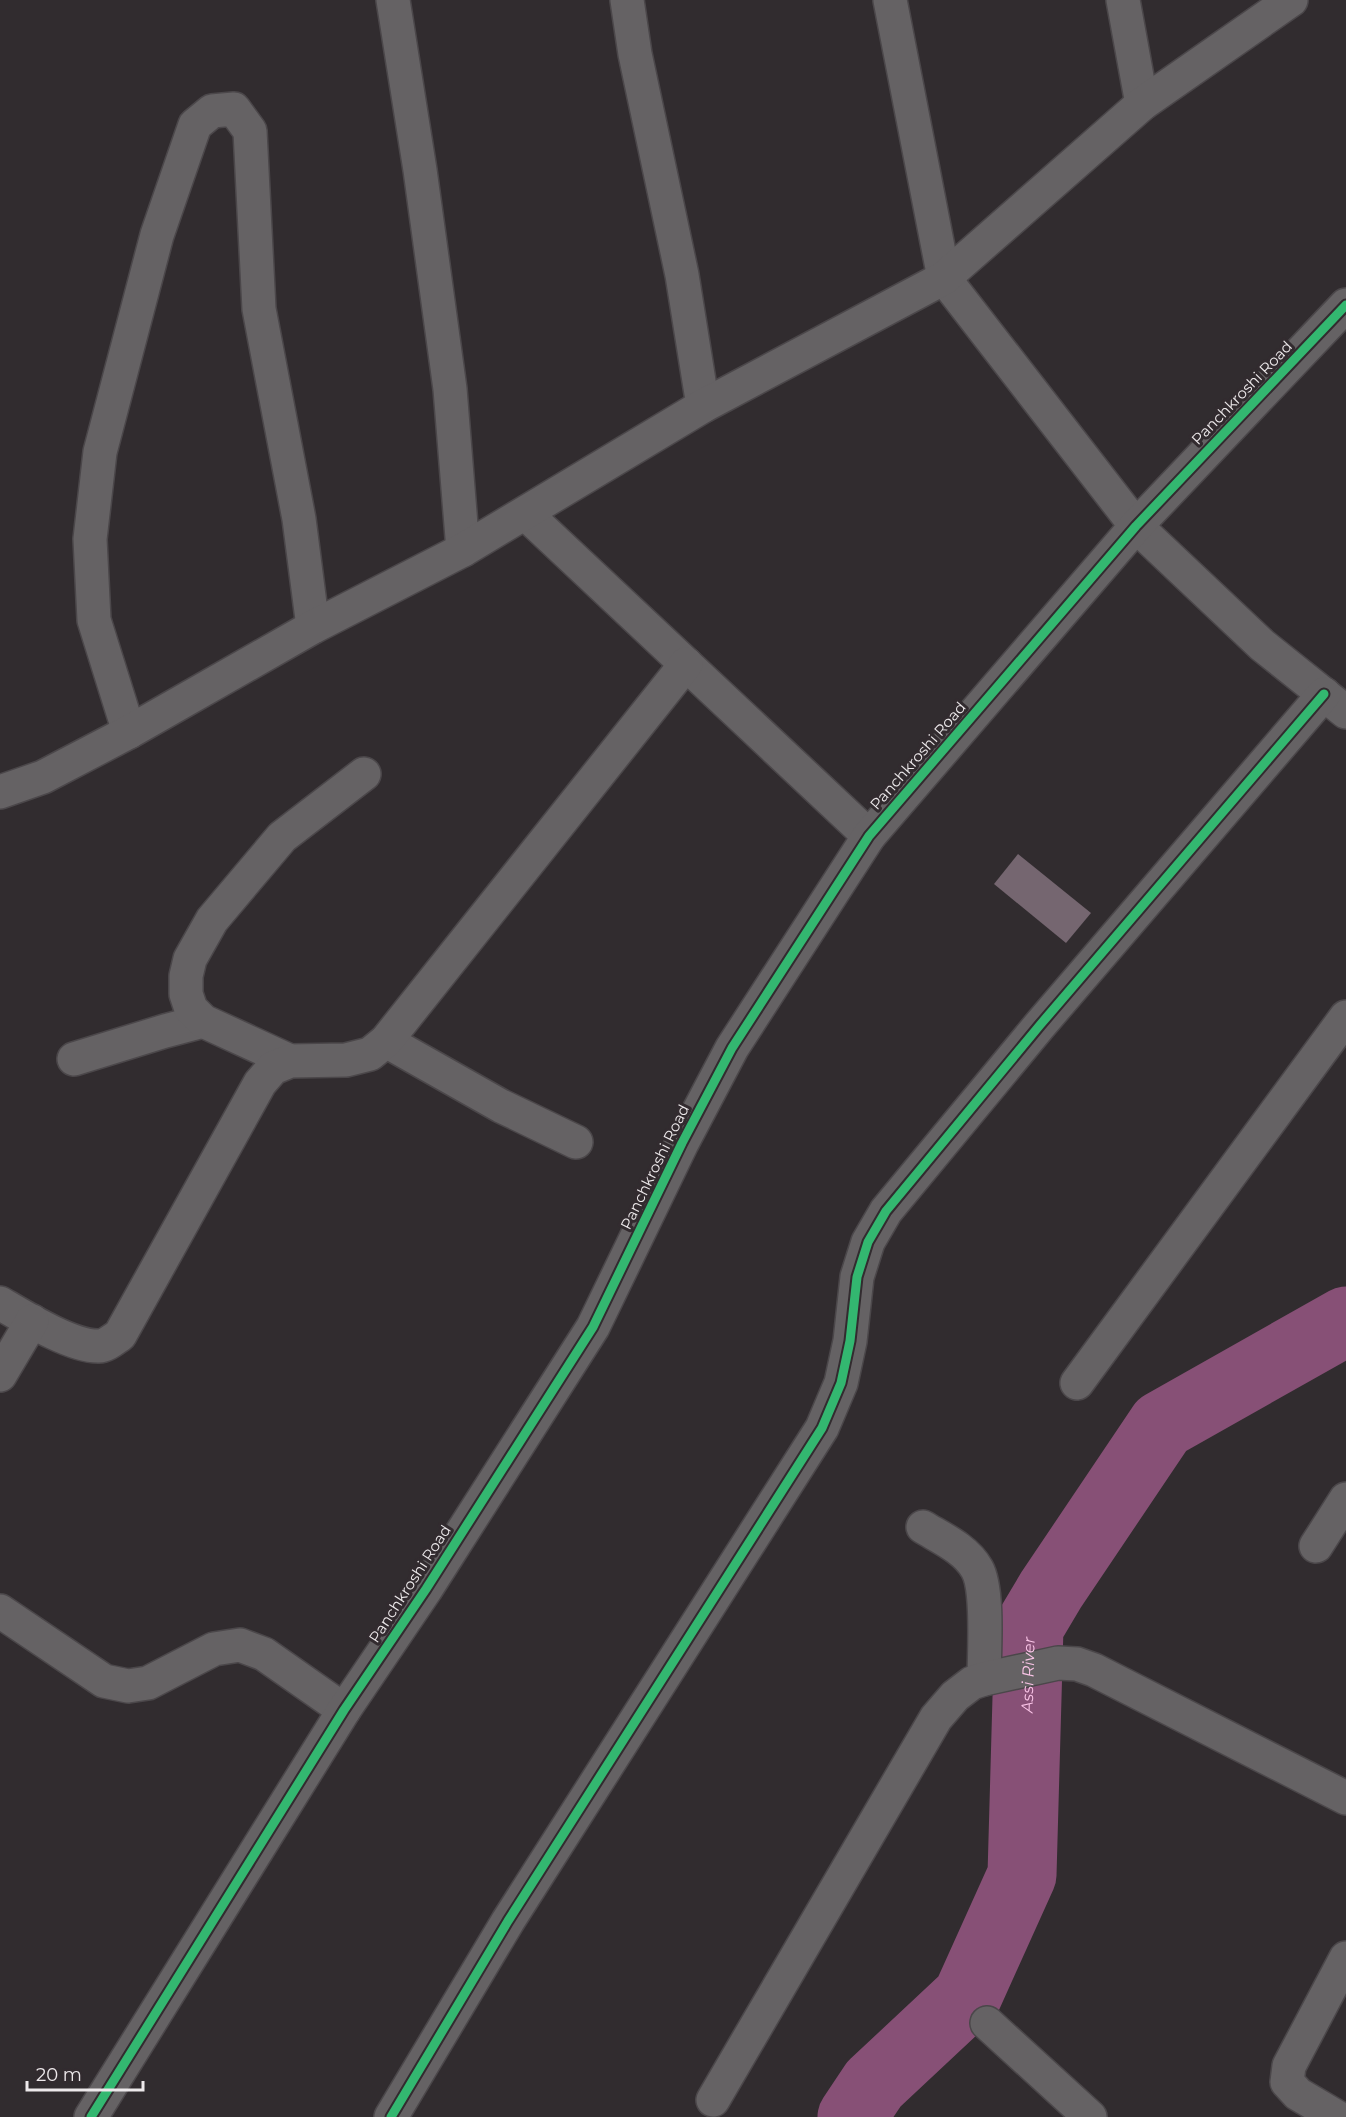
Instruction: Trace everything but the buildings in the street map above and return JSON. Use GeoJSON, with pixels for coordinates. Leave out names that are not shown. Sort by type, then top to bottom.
{"type":"FeatureCollection","features":[{"type":"Feature","properties":{"kind":"street"},"geometry":{"type":"LineString","coordinates":[[393,0],[420,170],[450,389],[463,550]]}},
{"type":"Feature","properties":{"kind":"street"},"geometry":{"type":"LineString","coordinates":[[627,0],[635,54],[682,275],[703,406]]}},
{"type":"Feature","properties":{"kind":"street"},"geometry":{"type":"LineString","coordinates":[[391,2117],[508,1921],[822,1428],[841,1383],[850,1341],[857,1277],[868,1242],[886,1211],[1040,1025],[1335,703],[1262,645],[1136,526],[944,278],[890,0]]}},
{"type":"Feature","properties":{"kind":"street"},"geometry":{"type":"LineString","coordinates":[[1123,0],[1142,104]]}},
{"type":"Feature","properties":{"kind":"street"},"geometry":{"type":"LineString","coordinates":[[0,792],[43,777],[129,732],[313,627],[463,550],[703,406],[944,278],[1142,104],[1291,0]]}},
{"type":"Feature","properties":{"kind":"street"},"geometry":{"type":"LineString","coordinates":[[129,732],[94,620],[90,539],[100,452],[157,235],[195,125],[212,111],[234,109],[250,131],[260,309],[299,519],[313,627]]}},
{"type":"Feature","properties":{"kind":"street","name":"Panchkroshi Road"},"geometry":{"type":"LineString","coordinates":[[91,2117],[344,1710],[426,1589],[593,1327],[682,1143],[732,1048],[869,836],[1136,526],[1346,305]]}},
{"type":"Feature","properties":{"kind":"street"},"geometry":{"type":"LineString","coordinates":[[526,513],[869,836]]}},
{"type":"Feature","properties":{"kind":"street"},"geometry":{"type":"LineString","coordinates":[[0,1303],[32,1322],[82,1345],[102,1347],[120,1335],[260,1083],[273,1068],[290,1061],[346,1060],[370,1054],[386,1041],[686,663]]}},
{"type":"Feature","properties":{"kind":"street"},"geometry":{"type":"LineString","coordinates":[[290,1061],[203,1022],[191,1009],[186,994],[186,976],[190,959],[212,920],[282,837],[364,774]]}},
{"type":"Feature","properties":{"kind":"street"},"geometry":{"type":"LineString","coordinates":[[1077,1383],[1346,1017]]}},
{"type":"Feature","properties":{"kind":"street"},"geometry":{"type":"LineString","coordinates":[[74,1059],[165,1031],[203,1022]]}},
{"type":"Feature","properties":{"kind":"street"},"geometry":{"type":"LineString","coordinates":[[386,1041],[501,1106],[576,1142]]}},
{"type":"Feature","properties":{"kind":"street"},"geometry":{"type":"LineString","coordinates":[[0,1375],[32,1322]]}},
{"type":"Feature","properties":{"kind":"street"},"geometry":{"type":"LineString","coordinates":[[1316,1546],[1346,1498]]}},
{"type":"Feature","properties":{"kind":"street"},"geometry":{"type":"LineString","coordinates":[[923,1527],[963,1552],[978,1569],[984,1590],[990,1678]]}},
{"type":"Feature","properties":{"kind":"street"},"geometry":{"type":"LineString","coordinates":[[0,1611],[104,1681],[128,1686],[148,1683],[214,1648],[240,1645],[264,1654],[344,1710]]}},
{"type":"Feature","properties":{"kind":"street"},"geometry":{"type":"LineString","coordinates":[[713,2100],[936,1718],[955,1696],[972,1683],[1058,1663],[1077,1664],[1094,1670],[1346,1798]]}},
{"type":"Feature","properties":{"kind":"street"},"geometry":{"type":"LineString","coordinates":[[1337,2117],[1298,2094],[1287,2082],[1288,2066],[1346,1958]]}},
{"type":"Feature","properties":{"kind":"street"},"geometry":{"type":"LineString","coordinates":[[987,2023],[1090,2117]]}},
{"type":"Feature","properties":{"kind":"waterway","name":"Assi River"},"geometry":{"type":"LineString","coordinates":[[852,2117],[874,2084],[967,1997],[1022,1875],[1029,1627],[1051,1590],[1162,1425],[1346,1321]]}},
{"type":"Feature","properties":{"kind":"cycle path"},"geometry":{"type":"LineString","coordinates":[[91,2117],[344,1710],[426,1589],[593,1327],[682,1143],[732,1048],[869,836],[1136,526],[1346,305]]}},
{"type":"Feature","properties":{"kind":"cycle path"},"geometry":{"type":"LineString","coordinates":[[391,2117],[508,1921],[822,1428],[841,1383],[850,1341],[857,1277],[868,1242],[886,1211],[1040,1025],[1324,694]]}}]}
